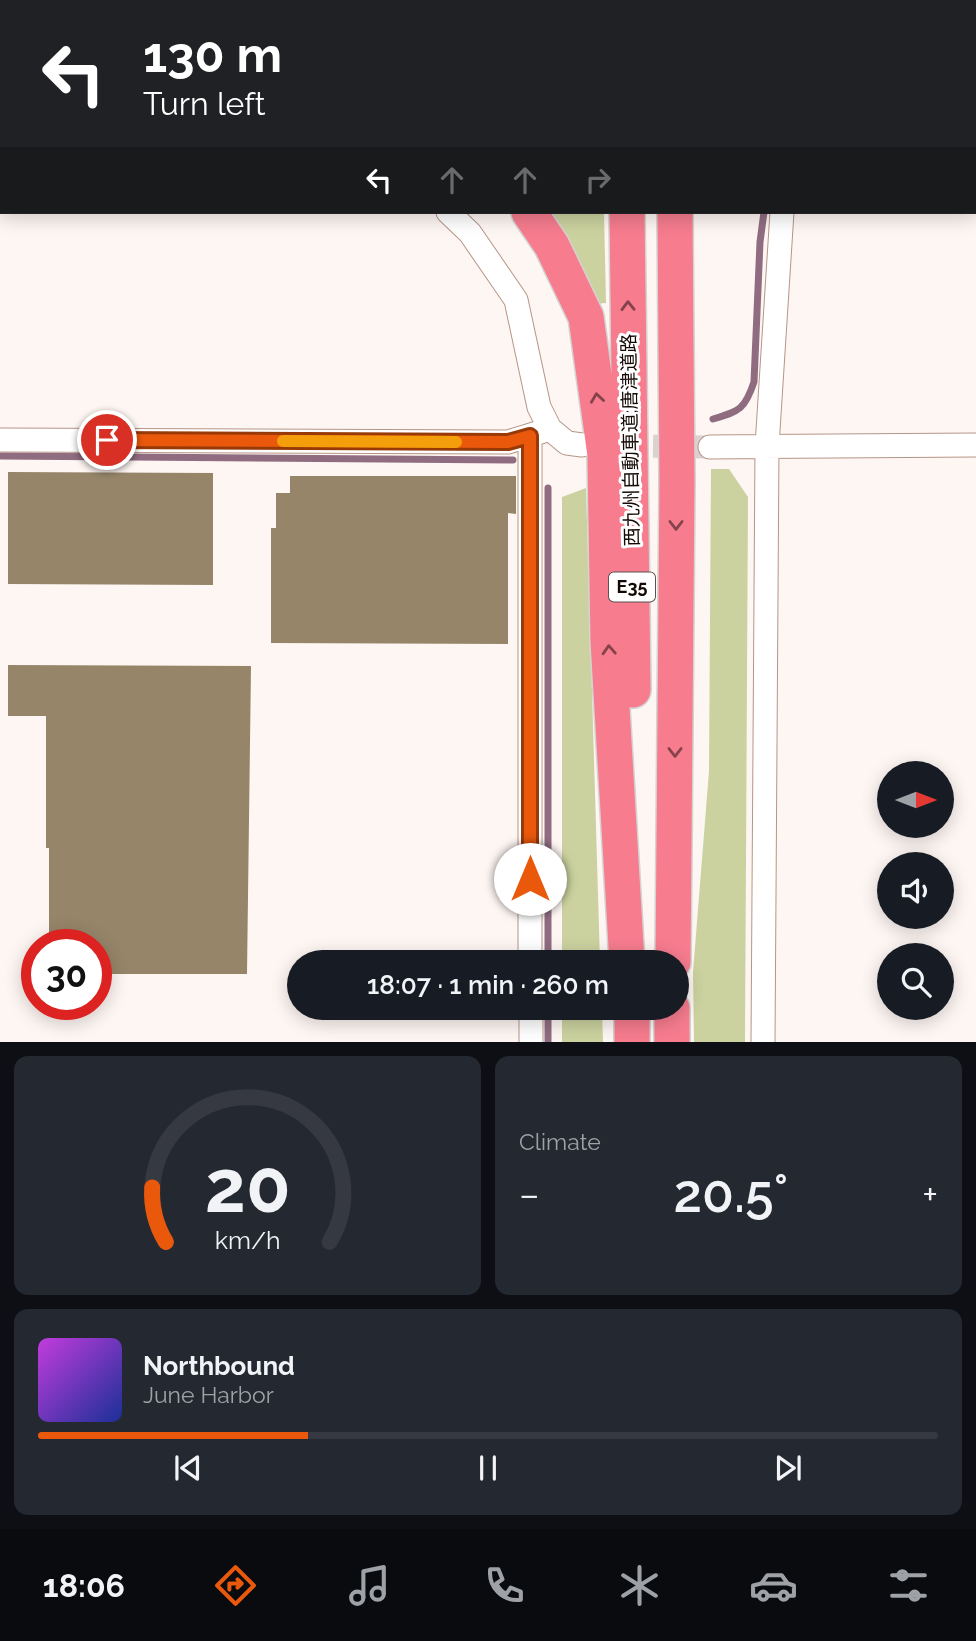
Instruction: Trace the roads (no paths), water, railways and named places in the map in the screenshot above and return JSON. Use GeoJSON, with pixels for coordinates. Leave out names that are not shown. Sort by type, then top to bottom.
{"type":"FeatureCollection","features":[{"type":"Feature","properties":{"kind":"highway"},"geometry":{"type":"LineString","coordinates":[[530,214],[552,246],[586,317],[605,455],[608,642],[628,950]]}},
{"type":"Feature","properties":{"kind":"highway","name":"西九州自動車道;唐津道路"},"geometry":{"type":"LineString","coordinates":[[627,214],[633,637],[629,950]]}},
{"type":"Feature","properties":{"kind":"highway","name":"E35"},"geometry":{"type":"LineString","coordinates":[[673,950],[677,481],[675,214]]}},
{"type":"Feature","properties":{"kind":"highway"},"geometry":{"type":"LineString","coordinates":[[677,481],[697,214]]}},
{"type":"Feature","properties":{"kind":"highway"},"geometry":{"type":"LineString","coordinates":[[672,1020],[672,1042]]}},
{"type":"Feature","properties":{"kind":"street"},"geometry":{"type":"LineString","coordinates":[[451,214],[470,233],[516,300],[539,407],[530,950]]}},
{"type":"Feature","properties":{"kind":"street"},"geometry":{"type":"LineString","coordinates":[[763,1042],[766,446],[782,214]]}},
{"type":"Feature","properties":{"kind":"street"},"geometry":{"type":"LineString","coordinates":[[0,440],[508,442],[540,433],[566,443],[582,445]]}},
{"type":"Feature","properties":{"kind":"street"},"geometry":{"type":"LineString","coordinates":[[710,447],[976,445]]}},
{"type":"Feature","properties":{"kind":"street"},"geometry":{"type":"LineString","coordinates":[[531,1020],[531,1042]]}},
{"type":"Feature","properties":{"kind":"waterway"},"geometry":{"type":"LineString","coordinates":[[713,419],[740,408],[748,398],[754,382],[760,242],[764,214]]}},
{"type":"Feature","properties":{"kind":"waterway"},"geometry":{"type":"LineString","coordinates":[[0,456],[513,460]]}},
{"type":"Feature","properties":{"kind":"waterway"},"geometry":{"type":"LineString","coordinates":[[548,488],[548,950]]}},
{"type":"Feature","properties":{"kind":"waterway"},"geometry":{"type":"LineString","coordinates":[[548,1020],[548,1042]]}},
{"type":"Feature","properties":{"kind":"tunnel"},"geometry":{"type":"LineString","coordinates":[[619,446],[710,447]]}}]}
